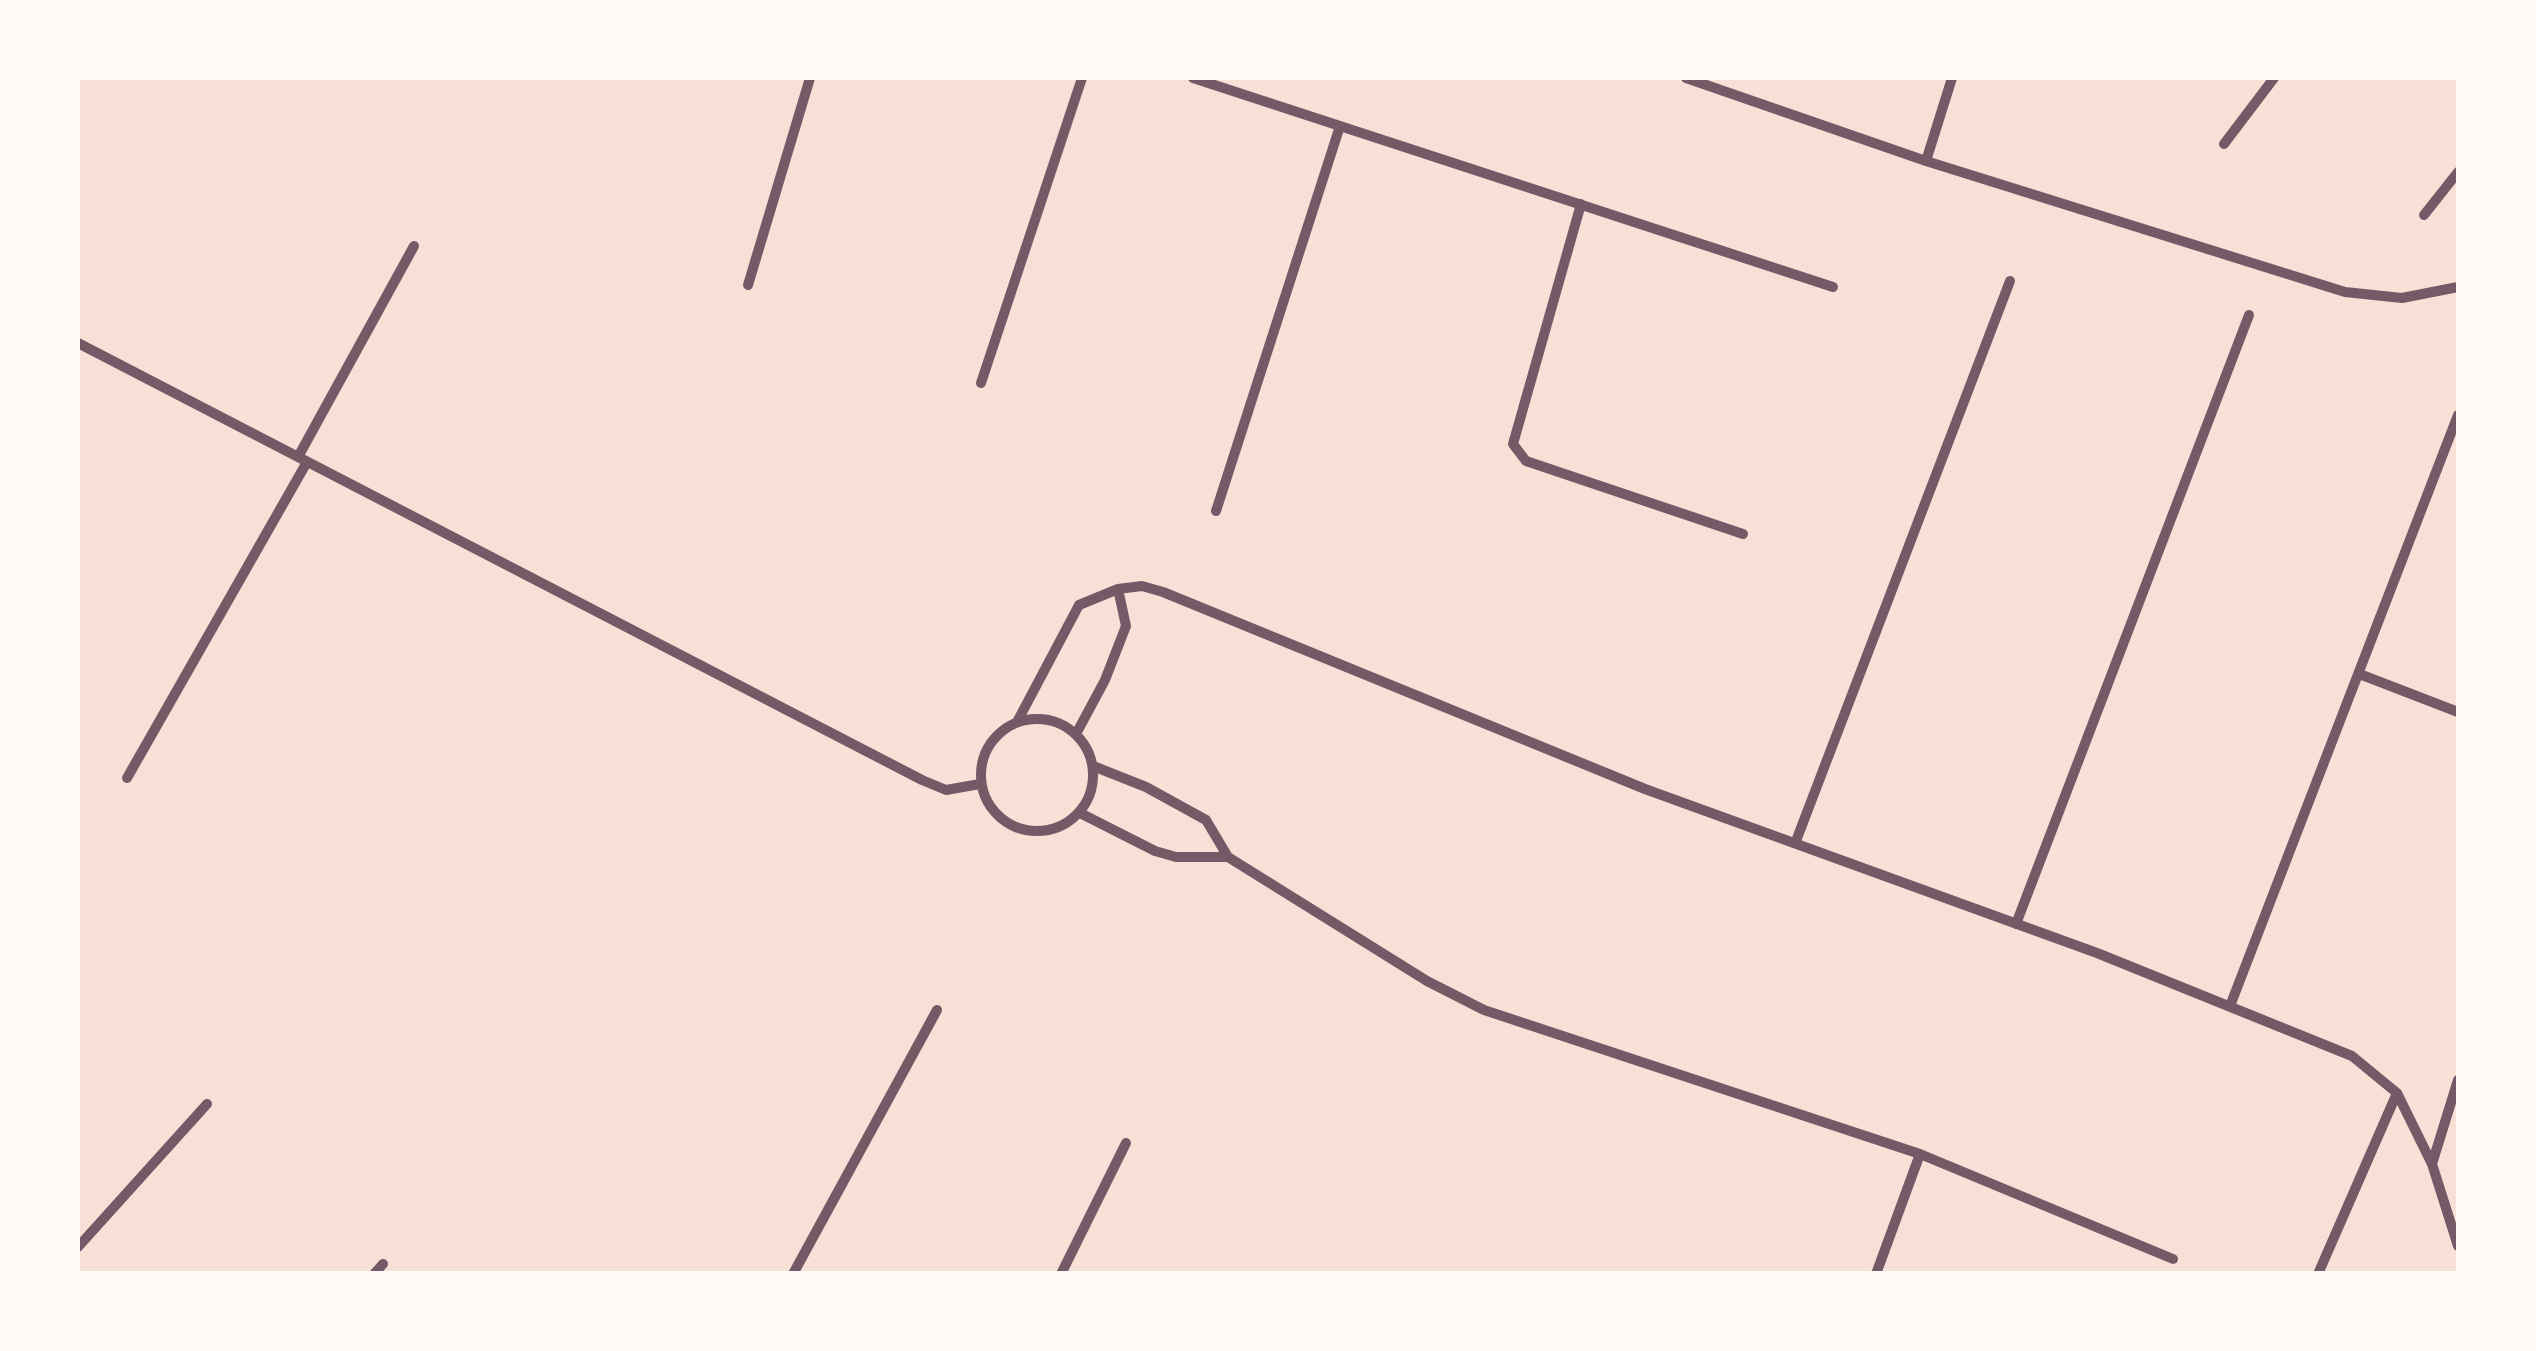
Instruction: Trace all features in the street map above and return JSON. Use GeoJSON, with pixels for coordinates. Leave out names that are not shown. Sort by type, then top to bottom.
{"type":"FeatureCollection","features":[{"type":"Feature","properties":{"kind":"street"},"geometry":{"type":"LineString","coordinates":[[748,285],[810,78]]}},
{"type":"Feature","properties":{"kind":"street"},"geometry":{"type":"LineString","coordinates":[[980,383],[1082,78]]}},
{"type":"Feature","properties":{"kind":"street"},"geometry":{"type":"LineString","coordinates":[[1193,78],[1833,288]]}},
{"type":"Feature","properties":{"kind":"street"},"geometry":{"type":"LineString","coordinates":[[1686,78],[1926,161],[2344,292],[2402,298],[2458,287]]}},
{"type":"Feature","properties":{"kind":"street"},"geometry":{"type":"LineString","coordinates":[[1926,161],[1952,78]]}},
{"type":"Feature","properties":{"kind":"street"},"geometry":{"type":"LineString","coordinates":[[2224,144],[2274,78]]}},
{"type":"Feature","properties":{"kind":"street"},"geometry":{"type":"LineString","coordinates":[[1216,511],[1340,126]]}},
{"type":"Feature","properties":{"kind":"street"},"geometry":{"type":"LineString","coordinates":[[2424,215],[2458,172]]}},
{"type":"Feature","properties":{"kind":"street"},"geometry":{"type":"LineString","coordinates":[[1581,204],[1513,444],[1526,461],[1743,534]]}},
{"type":"Feature","properties":{"kind":"street"},"geometry":{"type":"LineString","coordinates":[[127,778],[414,246]]}},
{"type":"Feature","properties":{"kind":"street"},"geometry":{"type":"LineString","coordinates":[[1796,842],[2010,281]]}},
{"type":"Feature","properties":{"kind":"street"},"geometry":{"type":"LineString","coordinates":[[2016,924],[2249,314]]}},
{"type":"Feature","properties":{"kind":"street"},"geometry":{"type":"LineString","coordinates":[[78,343],[922,780],[946,790],[980,784]]}},
{"type":"Feature","properties":{"kind":"street"},"geometry":{"type":"LineString","coordinates":[[2230,1006],[2362,674],[2458,414]]}},
{"type":"Feature","properties":{"kind":"street"},"geometry":{"type":"LineString","coordinates":[[1017,722],[1079,604],[1118,589],[1142,586],[1163,592],[1645,789],[2016,924],[2352,1056],[2396,1094],[2432,1164],[2458,1246]]}},
{"type":"Feature","properties":{"kind":"street"},"geometry":{"type":"LineString","coordinates":[[1076,734],[1105,680],[1126,626],[1118,589]]}},
{"type":"Feature","properties":{"kind":"street"},"geometry":{"type":"LineString","coordinates":[[2362,674],[2458,712]]}},
{"type":"Feature","properties":{"kind":"street"},"geometry":{"type":"LineString","coordinates":[[1038,718],[1058,722],[1076,734],[1093,766],[1092,791],[1080,814],[1058,828],[1033,832],[1008,826],[990,808],[980,784],[983,759],[996,737],[1017,722],[1038,718]]}},
{"type":"Feature","properties":{"kind":"street"},"geometry":{"type":"LineString","coordinates":[[1093,766],[1146,787],[1206,820],[1228,858],[1426,981],[1484,1010],[1920,1154],[2173,1259]]}},
{"type":"Feature","properties":{"kind":"street"},"geometry":{"type":"LineString","coordinates":[[1080,814],[1176,857],[1228,858]]}},
{"type":"Feature","properties":{"kind":"street"},"geometry":{"type":"LineString","coordinates":[[794,1274],[936,1010]]}},
{"type":"Feature","properties":{"kind":"street"},"geometry":{"type":"LineString","coordinates":[[2432,1164],[2458,1080]]}},
{"type":"Feature","properties":{"kind":"street"},"geometry":{"type":"LineString","coordinates":[[2318,1274],[2396,1094]]}},
{"type":"Feature","properties":{"kind":"street"},"geometry":{"type":"LineString","coordinates":[[78,1247],[207,1104]]}},
{"type":"Feature","properties":{"kind":"street"},"geometry":{"type":"LineString","coordinates":[[1060,1274],[1126,1143]]}},
{"type":"Feature","properties":{"kind":"street"},"geometry":{"type":"LineString","coordinates":[[1876,1274],[1920,1154]]}}]}
